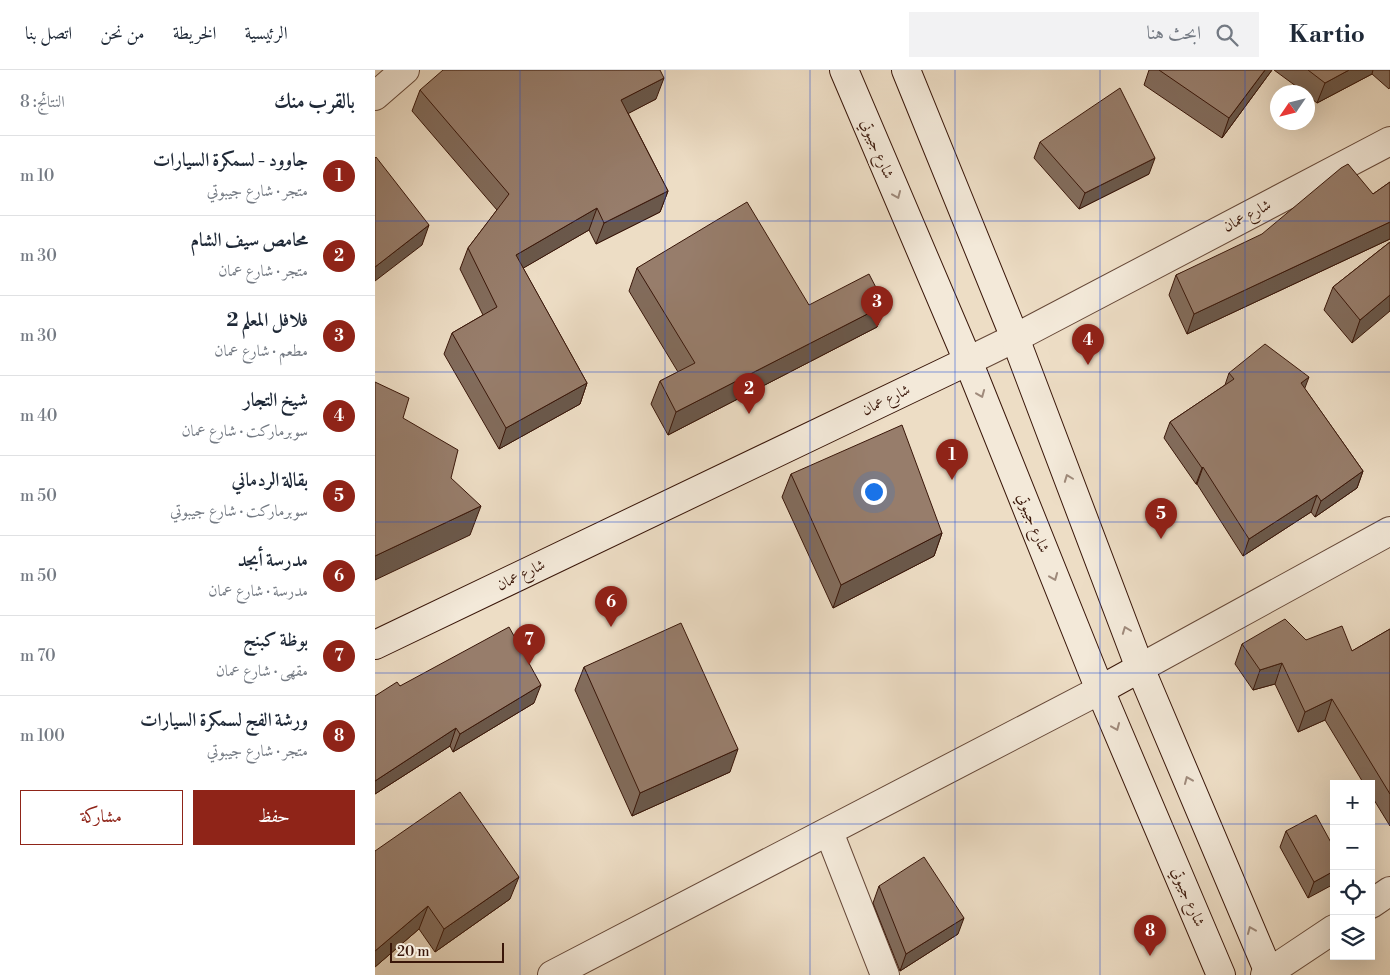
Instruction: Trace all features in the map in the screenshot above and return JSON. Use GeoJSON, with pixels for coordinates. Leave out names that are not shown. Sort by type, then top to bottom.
{"type":"FeatureCollection","features":[{"type":"Feature","properties":{"kind":"street"},"geometry":{"type":"LineString","coordinates":[[375,96],[405,70]]}},
{"type":"Feature","properties":{"kind":"street","name":"شارع جيبوتي"},"geometry":{"type":"LineString","coordinates":[[844,70],[968,361],[1100,690],[1221,975]]}},
{"type":"Feature","properties":{"kind":"street"},"geometry":{"type":"LineString","coordinates":[[906,70],[1015,338],[1140,668],[1268,974],[1330,932]]}},
{"type":"Feature","properties":{"kind":"street","name":"شارع عمان"},"geometry":{"type":"LineString","coordinates":[[375,645],[1015,338],[1390,141]]}},
{"type":"Feature","properties":{"kind":"street"},"geometry":{"type":"LineString","coordinates":[[552,975],[1100,690],[1390,531]]}},
{"type":"Feature","properties":{"kind":"street"},"geometry":{"type":"LineString","coordinates":[[829,832],[885,975]]}},
{"type":"Feature","properties":{"kind":"street"},"geometry":{"type":"LineString","coordinates":[[1375,901],[1390,891]]}},
{"type":"Feature","properties":{"kind":"building"},"geometry":{"type":"Polygon","coordinates":[[[443,70],[660,70],[664,78],[621,100],[668,191],[604,223],[597,208],[516,255],[587,383],[506,428],[452,333],[497,307],[468,248],[509,194],[420,90],[443,70]]]}},
{"type":"Feature","properties":{"kind":"building"},"geometry":{"type":"Polygon","coordinates":[[[1159,70],[1265,70],[1229,118],[1159,70]]]}},
{"type":"Feature","properties":{"kind":"building"},"geometry":{"type":"Polygon","coordinates":[[[1308,70],[1349,70],[1325,83],[1308,70]]]}},
{"type":"Feature","properties":{"kind":"building"},"geometry":{"type":"Polygon","coordinates":[[[1120,88],[1155,158],[1085,193],[1040,142],[1120,88]]]}},
{"type":"Feature","properties":{"kind":"building"},"geometry":{"type":"Polygon","coordinates":[[[375,158],[429,225],[375,267],[375,158]]]}},
{"type":"Feature","properties":{"kind":"building"},"geometry":{"type":"Polygon","coordinates":[[[1348,164],[1373,194],[1390,182],[1390,222],[1194,314],[1176,275],[1262,234],[1348,164]]]}},
{"type":"Feature","properties":{"kind":"building"},"geometry":{"type":"Polygon","coordinates":[[[747,202],[809,305],[869,274],[885,305],[676,412],[660,381],[695,363],[637,268],[747,202]]]}},
{"type":"Feature","properties":{"kind":"building"},"geometry":{"type":"Polygon","coordinates":[[[1390,242],[1390,295],[1360,320],[1333,287],[1390,242]]]}},
{"type":"Feature","properties":{"kind":"building"},"geometry":{"type":"Polygon","coordinates":[[[1265,344],[1309,377],[1301,383],[1363,471],[1321,501],[1317,495],[1249,539],[1203,467],[1170,422],[1234,379],[1229,373],[1265,344]]]}},
{"type":"Feature","properties":{"kind":"building"},"geometry":{"type":"Polygon","coordinates":[[[375,382],[409,398],[403,418],[458,450],[451,478],[481,506],[375,556],[375,382]]]}},
{"type":"Feature","properties":{"kind":"building"},"geometry":{"type":"Polygon","coordinates":[[[902,425],[942,533],[841,585],[791,474],[902,425]]]}},
{"type":"Feature","properties":{"kind":"building"},"geometry":{"type":"Polygon","coordinates":[[[1285,619],[1306,640],[1342,626],[1352,651],[1390,629],[1390,794],[1332,699],[1305,712],[1282,663],[1260,670],[1242,644],[1285,619]]]}},
{"type":"Feature","properties":{"kind":"building"},"geometry":{"type":"Polygon","coordinates":[[[681,623],[738,749],[640,793],[584,667],[681,623]]]}},
{"type":"Feature","properties":{"kind":"building"},"geometry":{"type":"Polygon","coordinates":[[[509,627],[541,685],[460,734],[456,728],[375,781],[375,696],[397,682],[400,686],[509,627]]]}},
{"type":"Feature","properties":{"kind":"building"},"geometry":{"type":"Polygon","coordinates":[[[460,792],[519,877],[444,929],[428,906],[375,951],[375,851],[460,792]]]}},
{"type":"Feature","properties":{"kind":"building"},"geometry":{"type":"Polygon","coordinates":[[[1316,815],[1330,841],[1330,873],[1314,882],[1286,831],[1316,815]]]}},
{"type":"Feature","properties":{"kind":"building"},"geometry":{"type":"Polygon","coordinates":[[[924,857],[964,918],[906,954],[879,886],[924,857]]]}},
{"type":"Feature","properties":{"kind":"place","name":"فلافل المعلم 2"},"geometry":{"type":"Point","coordinates":[877,327]}},
{"type":"Feature","properties":{"kind":"place","name":"شيخ التجار"},"geometry":{"type":"Point","coordinates":[1088,365]}},
{"type":"Feature","properties":{"kind":"place","name":"محامص سيف الشام"},"geometry":{"type":"Point","coordinates":[749,414]}},
{"type":"Feature","properties":{"kind":"place","name":"جاوود - لسمكرة السيارات"},"geometry":{"type":"Point","coordinates":[952,480]}},
{"type":"Feature","properties":{"kind":"place","name":"بقالة الردماني"},"geometry":{"type":"Point","coordinates":[1161,539]}},
{"type":"Feature","properties":{"kind":"place","name":"مدرسة أبجد"},"geometry":{"type":"Point","coordinates":[611,627]}},
{"type":"Feature","properties":{"kind":"place","name":"بوظة كبنج"},"geometry":{"type":"Point","coordinates":[529,665]}},
{"type":"Feature","properties":{"kind":"place","name":"ورشة الفج لسمكرة السيارات"},"geometry":{"type":"Point","coordinates":[1150,956]}}]}
